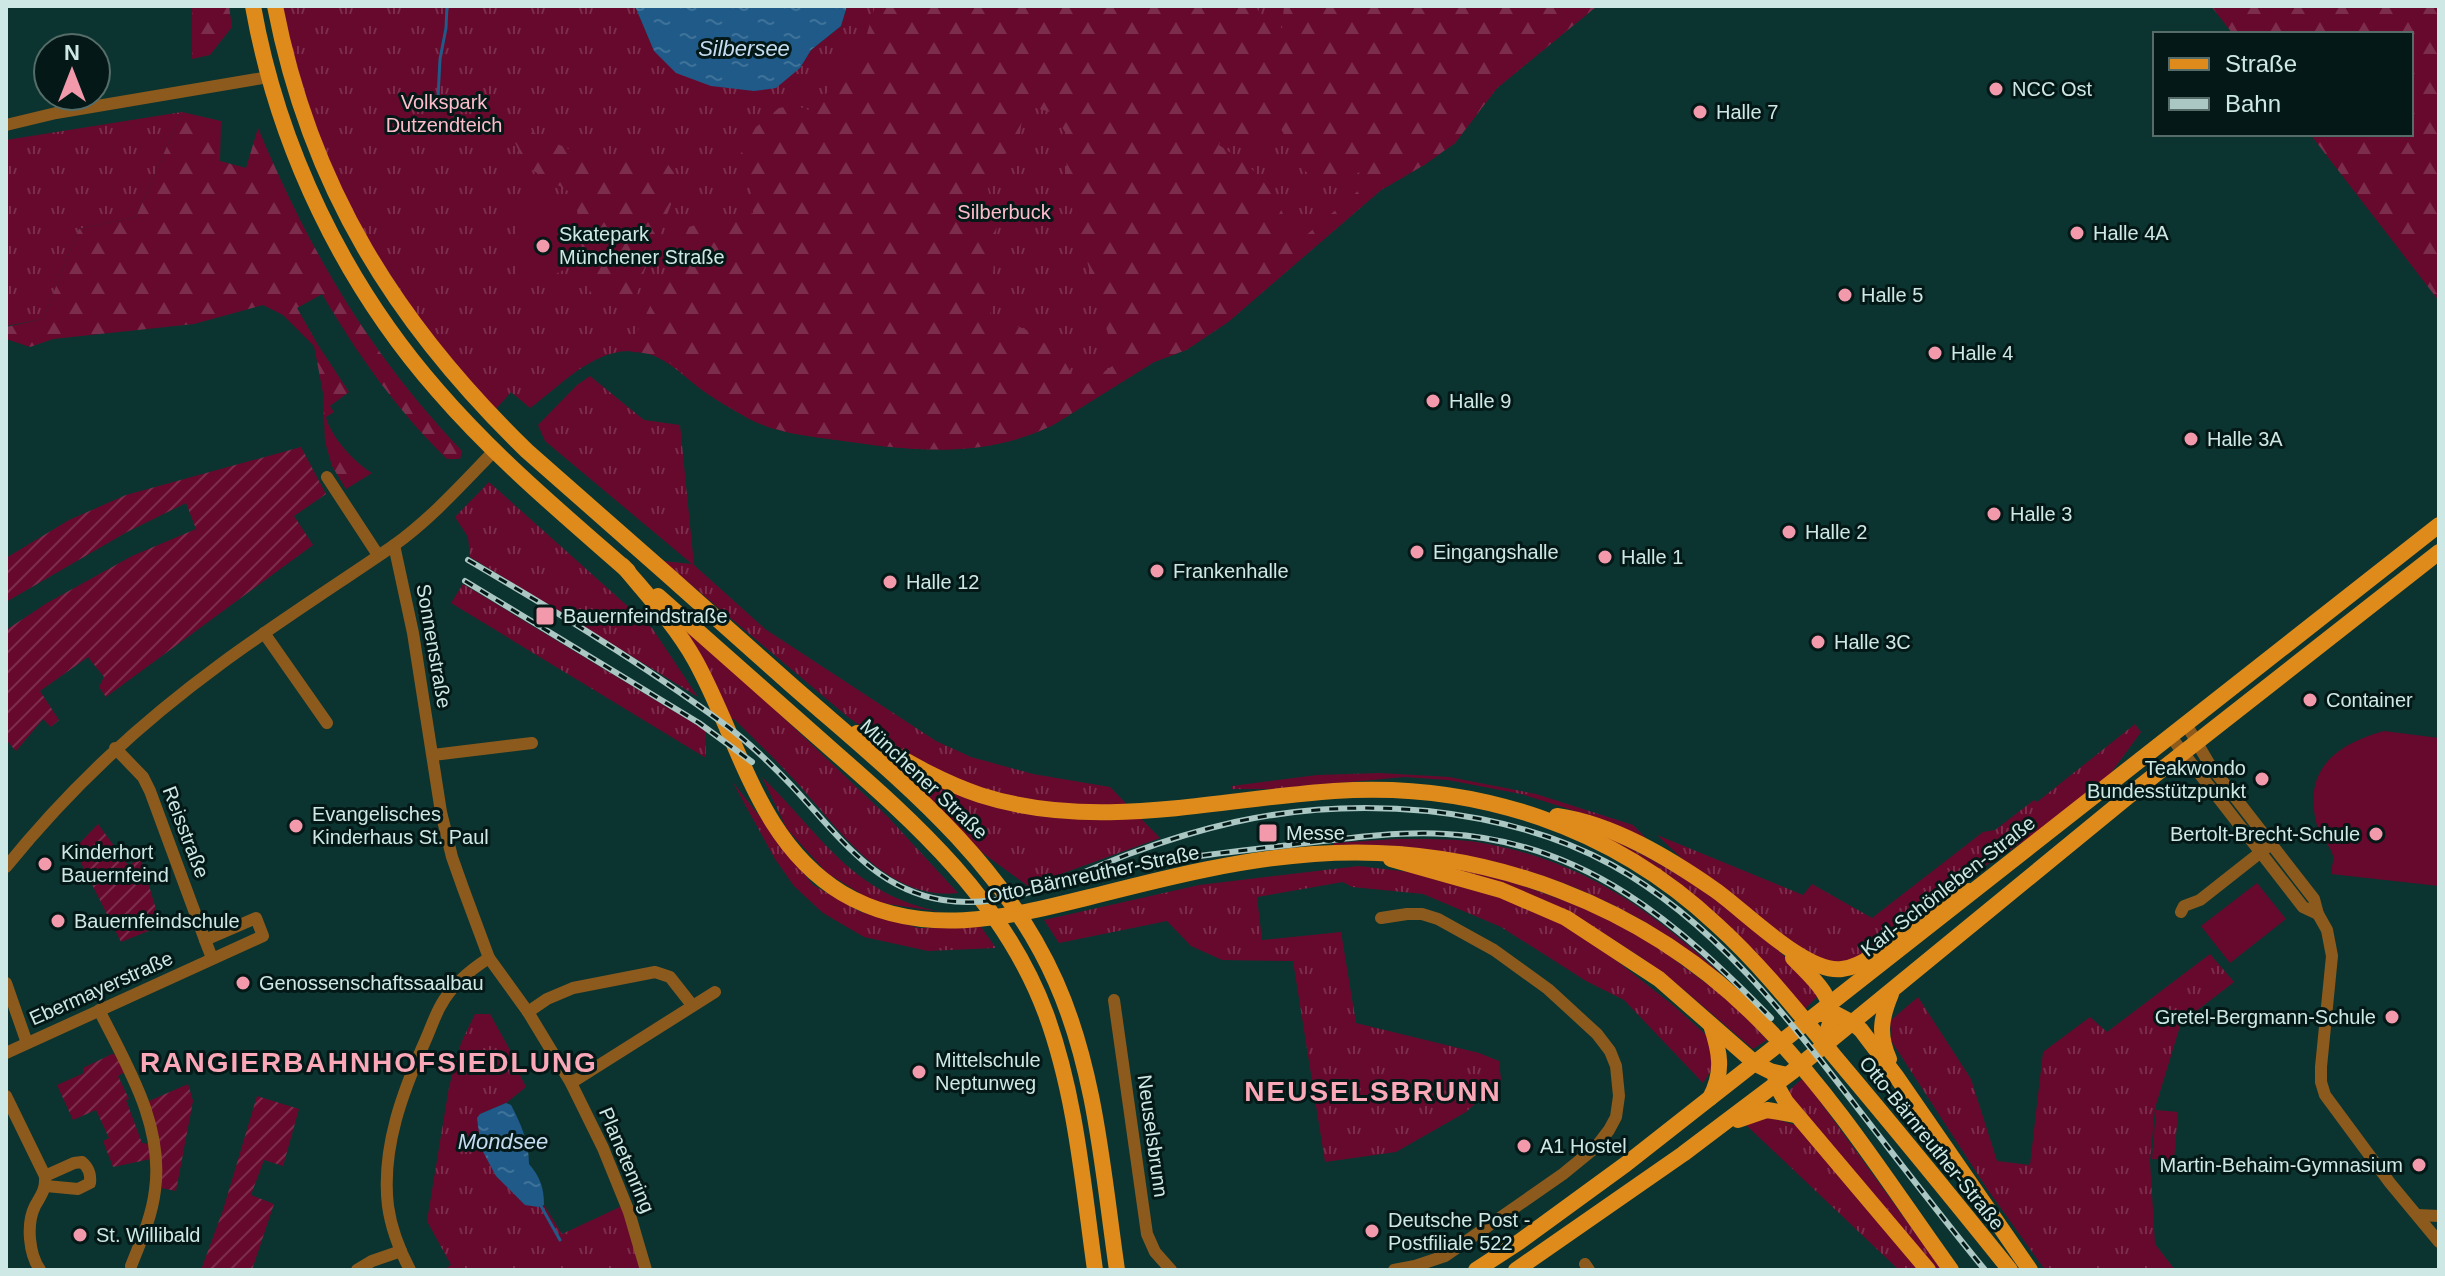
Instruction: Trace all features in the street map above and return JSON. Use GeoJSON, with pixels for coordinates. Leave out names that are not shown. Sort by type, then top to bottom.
{"type":"FeatureCollection","features":[{"type":"Feature","properties":{"kind":"main road","name":"Münchener Straße"},"geometry":{"type":"LineString","coordinates":[[253,6],[269,77],[289,139],[327,226],[372,303],[421,372],[495,450],[881,793],[955,866],[981,897],[1016,950],[1041,1003],[1062,1067],[1076,1137],[1095,1270]]}},
{"type":"Feature","properties":{"kind":"main road","name":"Münchener Straße"},"geometry":{"type":"LineString","coordinates":[[275,6],[292,75],[321,161],[356,233],[395,299],[445,365],[512,436],[919,798],[984,865],[1022,917],[1061,995],[1083,1062],[1117,1270]]}},
{"type":"Feature","properties":{"kind":"main road"},"geometry":{"type":"LineString","coordinates":[[269,77],[292,75]]}},
{"type":"Feature","properties":{"kind":"main road"},"geometry":{"type":"LineString","coordinates":[[421,372],[437,372],[445,365]]}},
{"type":"Feature","properties":{"kind":"main road"},"geometry":{"type":"LineString","coordinates":[[495,450],[512,436]]}},
{"type":"Feature","properties":{"kind":"main road","name":"Karl-Schönleben-Straße"},"geometry":{"type":"LineString","coordinates":[[1476,1270],[1577,1201],[1756,1064],[1777,1053],[1791,1036],[2439,525]]}},
{"type":"Feature","properties":{"kind":"main road"},"geometry":{"type":"LineString","coordinates":[[1516,1270],[1714,1131],[1827,1040],[1853,1023],[2182,753],[2439,552]]}},
{"type":"Feature","properties":{"kind":"main road","name":"Otto-Bärnreuther-Straße"},"geometry":{"type":"LineString","coordinates":[[623,566],[681,639],[696,663],[766,811],[782,838],[801,860],[837,889],[882,911],[927,920],[967,921],[1022,913],[1186,874],[1308,854],[1371,852],[1442,858],[1530,879],[1612,912],[1678,951],[1741,1001],[1785,1047],[1837,1112],[1951,1270]]}},
{"type":"Feature","properties":{"kind":"main road","name":"Otto-Bärnreuther-Straße"},"geometry":{"type":"LineString","coordinates":[[828,717],[944,781],[991,798],[1047,809],[1096,812],[1155,810],[1316,792],[1382,789],[1451,794],[1530,813],[1583,820],[1647,850],[1715,890],[1777,940],[1814,965],[1833,970],[1846,969],[1874,954],[1945,898],[1979,888]]}},
{"type":"Feature","properties":{"kind":"main road","name":"Otto-Bärnreuther-Straße"},"geometry":{"type":"LineString","coordinates":[[1530,813],[1595,839],[1642,866],[1726,933],[1802,1016],[2010,1270]]}},
{"type":"Feature","properties":{"kind":"main road","name":"Otto-Bärnreuther-Straße"},"geometry":{"type":"LineString","coordinates":[[1371,852],[1412,867],[1454,875],[1501,890],[1546,908],[1647,970],[1756,1064],[1783,1075]]}},
{"type":"Feature","properties":{"kind":"main road","name":"Otto-Bärnreuther-Straße"},"geometry":{"type":"LineString","coordinates":[[1777,940],[1820,987],[1824,1012],[1853,1023],[1896,1076],[2030,1270]]}},
{"type":"Feature","properties":{"kind":"main road","name":"Otto-Bärnreuther-Straße"},"geometry":{"type":"LineString","coordinates":[[1892,991],[1883,1015],[1881,1034],[1896,1076]]}},
{"type":"Feature","properties":{"kind":"main road"},"geometry":{"type":"LineString","coordinates":[[1824,1012],[1827,1040]]}},
{"type":"Feature","properties":{"kind":"main road"},"geometry":{"type":"LineString","coordinates":[[1709,1100],[1719,1078],[1721,1064],[1711,1023]]}},
{"type":"Feature","properties":{"kind":"main road"},"geometry":{"type":"LineString","coordinates":[[1777,1053],[1775,1064],[1783,1075],[1783,1098],[1928,1270]]}},
{"type":"Feature","properties":{"kind":"main road"},"geometry":{"type":"LineString","coordinates":[[1714,1131],[1767,1110],[1797,1116]]}},
{"type":"Feature","properties":{"kind":"street"},"geometry":{"type":"LineString","coordinates":[[6,125],[56,113],[269,77]]}},
{"type":"Feature","properties":{"kind":"street"},"geometry":{"type":"LineString","coordinates":[[6,867],[46,817],[115,748],[188,688],[394,545],[440,506],[495,450]]}},
{"type":"Feature","properties":{"kind":"street"},"geometry":{"type":"LineString","coordinates":[[327,477],[378,555]]}},
{"type":"Feature","properties":{"kind":"street","name":"Sonnenstraße"},"geometry":{"type":"LineString","coordinates":[[394,545],[413,633],[441,812],[452,857],[489,958]]}},
{"type":"Feature","properties":{"kind":"street"},"geometry":{"type":"LineString","coordinates":[[264,633],[327,723]]}},
{"type":"Feature","properties":{"kind":"street"},"geometry":{"type":"LineString","coordinates":[[2186,724],[2210,765],[2314,899],[2327,930],[2332,956],[2321,1067],[2325,1095],[2439,1242]]}},
{"type":"Feature","properties":{"kind":"street"},"geometry":{"type":"LineString","coordinates":[[2171,737],[2303,907],[2318,914]]}},
{"type":"Feature","properties":{"kind":"street"},"geometry":{"type":"LineString","coordinates":[[433,755],[532,743]]}},
{"type":"Feature","properties":{"kind":"street","name":"Reisstraße"},"geometry":{"type":"LineString","coordinates":[[115,748],[143,777],[150,791],[212,958]]}},
{"type":"Feature","properties":{"kind":"street"},"geometry":{"type":"LineString","coordinates":[[2181,912],[2184,906],[2200,900],[2272,843]]}},
{"type":"Feature","properties":{"kind":"street"},"geometry":{"type":"LineString","coordinates":[[1381,918],[1422,914],[1438,919],[1494,950],[1548,989],[1597,1034],[1610,1051],[1616,1066],[1619,1096],[1616,1117],[1609,1130],[1596,1147],[1563,1174],[1445,1256],[1394,1270]]}},
{"type":"Feature","properties":{"kind":"street","name":"Ebermayerstraße"},"geometry":{"type":"LineString","coordinates":[[6,1053],[263,936],[256,918],[205,940]]}},
{"type":"Feature","properties":{"kind":"street"},"geometry":{"type":"LineString","coordinates":[[410,1270],[388,1207],[390,1141],[398,1110],[442,1003],[465,975],[489,958]]}},
{"type":"Feature","properties":{"kind":"street","name":"Planetenring"},"geometry":{"type":"LineString","coordinates":[[489,958],[528,1012],[571,1083],[621,1187],[646,1270]]}},
{"type":"Feature","properties":{"kind":"street"},"geometry":{"type":"LineString","coordinates":[[528,1012],[547,999],[573,988],[655,972],[670,977],[692,1005]]}},
{"type":"Feature","properties":{"kind":"street"},"geometry":{"type":"LineString","coordinates":[[6,983],[27,1043]]}},
{"type":"Feature","properties":{"kind":"street"},"geometry":{"type":"LineString","coordinates":[[571,1083],[715,992]]}},
{"type":"Feature","properties":{"kind":"street","name":"Neuselsbrunn"},"geometry":{"type":"LineString","coordinates":[[1114,1000],[1147,1234],[1155,1252],[1171,1270]]}},
{"type":"Feature","properties":{"kind":"street"},"geometry":{"type":"LineString","coordinates":[[99,1010],[143,1102],[157,1164],[147,1226],[133,1269]]}},
{"type":"Feature","properties":{"kind":"street"},"geometry":{"type":"LineString","coordinates":[[6,1096],[45,1181],[31,1217],[33,1260],[40,1270]]}},
{"type":"Feature","properties":{"kind":"street"},"geometry":{"type":"LineString","coordinates":[[2417,1215],[2439,1216]]}},
{"type":"Feature","properties":{"kind":"street"},"geometry":{"type":"LineString","coordinates":[[357,1270],[401,1251]]}},
{"type":"Feature","properties":{"kind":"green space"},"geometry":{"type":"Polygon","coordinates":[[[192,6],[229,6],[232,27],[210,55],[192,59],[192,6]]]}},
{"type":"Feature","properties":{"kind":"green space","name":"Silberbuck"},"geometry":{"type":"Polygon","coordinates":[[[280,6],[635,6],[654,51],[800,68],[811,50],[841,26],[847,6],[1597,6],[1497,88],[1455,143],[1381,190],[1228,322],[1186,350],[1154,362],[1053,425],[1027,436],[973,448],[919,449],[865,444],[770,428],[722,403],[661,359],[640,352],[628,351],[601,357],[576,372],[530,408],[511,392],[495,410],[442,354],[354,219],[309,114],[280,6]]]}},
{"type":"Feature","properties":{"kind":"green space","name":"Silberbuck"},"geometry":{"type":"Polygon","coordinates":[[[875,6],[1255,6],[1269,24],[1282,28],[1284,6],[1597,6],[1497,88],[1455,143],[1381,190],[1228,322],[1186,350],[1154,362],[1053,425],[1027,436],[973,448],[892,447],[781,430],[737,412],[702,390],[664,359],[628,351],[689,227],[720,217],[753,213],[753,191],[738,175],[736,162],[756,127],[779,108],[794,105],[815,112],[848,58],[858,65],[875,6]],[[1024,105],[1018,148],[998,157],[985,179],[997,220],[989,330],[1015,325],[1029,331],[1062,357],[1080,389],[1122,359],[1110,341],[1073,213],[1066,170],[1069,139],[1054,113],[1024,105]],[[1281,129],[1253,140],[1222,138],[1219,145],[1245,163],[1262,180],[1276,200],[1297,243],[1372,179],[1364,171],[1319,184],[1302,168],[1281,129]]]}},
{"type":"Feature","properties":{"kind":"green space"},"geometry":{"type":"Polygon","coordinates":[[[2211,6],[2439,6],[2439,301],[2312,136],[2413,136],[2413,32],[2231,32],[2211,6]]]}},
{"type":"Feature","properties":{"kind":"green space"},"geometry":{"type":"Polygon","coordinates":[[[182,112],[136,217],[79,229],[43,319],[6,326],[6,140],[182,112]]]}},
{"type":"Feature","properties":{"kind":"green space"},"geometry":{"type":"Polygon","coordinates":[[[182,112],[221,121],[220,161],[246,168],[258,128],[299,217],[345,299],[398,377],[462,451],[460,459],[447,459],[411,421],[364,360],[322,294],[297,308],[349,392],[330,406],[334,412],[326,417],[344,448],[372,473],[346,489],[332,466],[325,442],[323,393],[314,346],[283,315],[263,305],[194,324],[53,339],[30,347],[6,339],[6,327],[43,319],[79,229],[136,217],[182,112]]]}},
{"type":"Feature","properties":{"kind":"green space"},"geometry":{"type":"Polygon","coordinates":[[[521,127],[590,159],[637,155],[667,163],[680,182],[639,285],[634,309],[599,300],[587,288],[575,195],[525,166],[511,133],[521,127]]]}},
{"type":"Feature","properties":{"kind":"green space","name":"Skatepark Münchener Straße"},"geometry":{"type":"Polygon","coordinates":[[[517,194],[565,195],[572,202],[566,225],[572,266],[534,284],[516,284],[517,194]]]}},
{"type":"Feature","properties":{"kind":"green space"},"geometry":{"type":"Polygon","coordinates":[[[590,376],[644,420],[680,425],[694,565],[765,629],[936,741],[971,757],[1033,774],[1110,787],[1160,838],[1028,886],[984,854],[892,763],[883,742],[848,717],[663,561],[692,564],[545,441],[538,425],[590,376]]]}},
{"type":"Feature","properties":{"kind":"green space"},"geometry":{"type":"Polygon","coordinates":[[[301,447],[326,494],[294,516],[313,545],[106,697],[99,687],[104,677],[88,657],[40,691],[59,720],[51,727],[43,719],[16,751],[6,740],[6,630],[47,603],[132,556],[196,529],[186,503],[127,532],[6,602],[6,558],[69,520],[126,495],[301,447]]]}},
{"type":"Feature","properties":{"kind":"green space"},"geometry":{"type":"Polygon","coordinates":[[[489,482],[652,628],[698,697],[470,557],[468,537],[455,517],[489,482]]]}},
{"type":"Feature","properties":{"kind":"green space"},"geometry":{"type":"Polygon","coordinates":[[[463,584],[705,730],[706,758],[451,603],[463,584]]]}},
{"type":"Feature","properties":{"kind":"green space"},"geometry":{"type":"Polygon","coordinates":[[[682,626],[887,816],[958,893],[933,893],[910,886],[868,860],[776,760],[734,719],[729,719],[682,626]]]}},
{"type":"Feature","properties":{"kind":"green space"},"geometry":{"type":"Polygon","coordinates":[[[2135,724],[2141,732],[2108,777],[2032,836],[1985,866],[1856,961],[1824,965],[1693,869],[1657,835],[1803,895],[1812,884],[1872,918],[1983,832],[1995,830],[2034,800],[2037,802],[2135,724]]]}},
{"type":"Feature","properties":{"kind":"green space","name":"Bertolt-Brecht-Schule"},"geometry":{"type":"Polygon","coordinates":[[[2384,731],[2439,738],[2439,886],[2331,874],[2333,856],[2318,829],[2314,809],[2318,777],[2336,753],[2384,731]]]}},
{"type":"Feature","properties":{"kind":"green space"},"geometry":{"type":"Polygon","coordinates":[[[1380,773],[1449,777],[1536,794],[1633,825],[1656,848],[1569,809],[1521,794],[1448,780],[1404,777],[1276,789],[1232,789],[1232,786],[1317,775],[1380,773]]]}},
{"type":"Feature","properties":{"kind":"green space"},"geometry":{"type":"Polygon","coordinates":[[[762,777],[861,877],[911,904],[942,912],[874,902],[827,873],[787,829],[762,777]]]}},
{"type":"Feature","properties":{"kind":"green space"},"geometry":{"type":"Polygon","coordinates":[[[732,781],[813,885],[861,912],[919,928],[981,927],[996,948],[928,951],[864,937],[823,913],[794,886],[775,859],[732,781]]]}},
{"type":"Feature","properties":{"kind":"green space"},"geometry":{"type":"Polygon","coordinates":[[[98,824],[128,865],[141,859],[161,926],[121,942],[74,849],[98,824]]]}},
{"type":"Feature","properties":{"kind":"green space"},"geometry":{"type":"Polygon","coordinates":[[[1597,832],[1673,872],[1721,902],[1795,967],[1818,996],[1805,1009],[1597,832]]]}},
{"type":"Feature","properties":{"kind":"green space"},"geometry":{"type":"Polygon","coordinates":[[[1396,839],[1477,842],[1526,853],[1562,866],[1595,881],[1657,920],[1743,995],[1698,958],[1651,926],[1566,884],[1475,858],[1381,847],[1333,846],[1333,843],[1396,839]]]}},
{"type":"Feature","properties":{"kind":"green space"},"geometry":{"type":"Polygon","coordinates":[[[1431,863],[1492,875],[1594,911],[1656,946],[1734,1004],[1767,1040],[1753,1049],[1678,985],[1590,925],[1431,863]]]}},
{"type":"Feature","properties":{"kind":"green space"},"geometry":{"type":"Polygon","coordinates":[[[1359,866],[1426,874],[1524,903],[1585,936],[1705,1034],[1715,1049],[1714,1066],[1703,1083],[1624,1000],[1586,981],[1501,927],[1423,894],[1352,887],[1343,882],[1257,897],[1262,940],[1341,932],[1356,1023],[1479,1053],[1499,1061],[1501,1080],[1466,1112],[1396,1152],[1325,1162],[1293,961],[1222,960],[1191,946],[1167,921],[1059,943],[1044,920],[1199,885],[1359,866]]]}},
{"type":"Feature","properties":{"kind":"green space"},"geometry":{"type":"Polygon","coordinates":[[[2257,883],[2286,919],[2230,963],[2201,926],[2257,883]]]}},
{"type":"Feature","properties":{"kind":"green space"},"geometry":{"type":"Polygon","coordinates":[[[2210,954],[2234,982],[2181,1023],[2155,1108],[2150,1161],[2155,1244],[2175,1270],[2045,1270],[1988,1190],[1892,1042],[1890,1021],[1918,997],[1971,1079],[1997,1161],[2030,1165],[2043,1052],[2090,1017],[2107,1032],[2210,954]]]}},
{"type":"Feature","properties":{"kind":"green space"},"geometry":{"type":"Polygon","coordinates":[[[475,1014],[490,1014],[515,1059],[513,1061],[526,1087],[506,1103],[480,1114],[482,1148],[496,1176],[538,1207],[544,1205],[562,1234],[622,1206],[640,1270],[443,1270],[451,1265],[427,1221],[449,1087],[461,1043],[475,1014]]]}},
{"type":"Feature","properties":{"kind":"green space"},"geometry":{"type":"Polygon","coordinates":[[[112,1054],[117,1055],[125,1072],[118,1076],[129,1099],[126,1100],[142,1143],[149,1144],[151,1159],[113,1167],[103,1141],[109,1138],[96,1110],[73,1120],[57,1085],[84,1073],[83,1068],[112,1054]]]}},
{"type":"Feature","properties":{"kind":"green space"},"geometry":{"type":"Polygon","coordinates":[[[1460,1058],[1463,1089],[1408,1094],[1405,1063],[1460,1058]]]}},
{"type":"Feature","properties":{"kind":"green space"},"geometry":{"type":"Polygon","coordinates":[[[1803,1078],[1942,1270],[1899,1270],[1746,1125],[1769,1117],[1795,1125],[1785,1094],[1803,1078]]]}},
{"type":"Feature","properties":{"kind":"green space"},"geometry":{"type":"Polygon","coordinates":[[[188,1084],[193,1101],[176,1191],[161,1188],[149,1101],[188,1084]]]}},
{"type":"Feature","properties":{"kind":"green space"},"geometry":{"type":"Polygon","coordinates":[[[257,1096],[299,1109],[283,1166],[264,1160],[251,1195],[274,1204],[252,1270],[201,1270],[223,1210],[257,1096]]]}},
{"type":"Feature","properties":{"kind":"green space"},"geometry":{"type":"Polygon","coordinates":[[[2156,1110],[2178,1112],[2174,1160],[2152,1159],[2156,1110]]]}},
{"type":"Feature","properties":{"kind":"water","name":"Silbersee"},"geometry":{"type":"Polygon","coordinates":[[[635,6],[847,6],[841,26],[811,50],[800,68],[776,88],[754,91],[711,86],[676,73],[654,51],[635,6]]]}},
{"type":"Feature","properties":{"kind":"water","name":"Mondsee"},"geometry":{"type":"Polygon","coordinates":[[[506,1103],[511,1105],[521,1126],[529,1164],[539,1178],[544,1205],[525,1205],[496,1176],[481,1148],[477,1118],[506,1103]]]}},
{"type":"Feature","properties":{"kind":"waterway"},"geometry":{"type":"LineString","coordinates":[[438,98],[447,6]]}},
{"type":"Feature","properties":{"kind":"waterway"},"geometry":{"type":"LineString","coordinates":[[541,1206],[560,1240]]}},
{"type":"Feature","properties":{"kind":"railway"},"geometry":{"type":"LineString","coordinates":[[468,560],[598,639],[724,724],[768,761],[858,857],[877,872],[919,894],[943,900],[991,901],[1039,889],[1182,836],[1259,817],[1331,809],[1404,809],[1476,818],[1546,836],[1590,854],[1649,888],[1684,915],[1748,975],[1805,1041],[1985,1270]]}},
{"type":"Feature","properties":{"kind":"railway"},"geometry":{"type":"LineString","coordinates":[[465,581],[699,723],[752,762]]}},
{"type":"Feature","properties":{"kind":"railway"},"geometry":{"type":"LineString","coordinates":[[1097,877],[1192,857],[1368,836],[1426,833],[1496,840],[1542,852],[1626,893],[1701,951],[1771,1018]]}},
{"type":"Feature","properties":{"kind":"place","name":"NCC Ost"},"geometry":{"type":"Point","coordinates":[1996,89]}},
{"type":"Feature","properties":{"kind":"place","name":"Halle 7"},"geometry":{"type":"Point","coordinates":[1700,112]}},
{"type":"Feature","properties":{"kind":"place","name":"Halle 4A"},"geometry":{"type":"Point","coordinates":[2077,233]}},
{"type":"Feature","properties":{"kind":"place","name":"Skatepark Münchener Straße"},"geometry":{"type":"Point","coordinates":[543,246]}},
{"type":"Feature","properties":{"kind":"place","name":"Halle 5"},"geometry":{"type":"Point","coordinates":[1845,295]}},
{"type":"Feature","properties":{"kind":"place","name":"Halle 4"},"geometry":{"type":"Point","coordinates":[1935,353]}},
{"type":"Feature","properties":{"kind":"place","name":"Halle 9"},"geometry":{"type":"Point","coordinates":[1433,401]}},
{"type":"Feature","properties":{"kind":"place","name":"Halle 3A"},"geometry":{"type":"Point","coordinates":[2191,439]}},
{"type":"Feature","properties":{"kind":"place","name":"Halle 3"},"geometry":{"type":"Point","coordinates":[1994,514]}},
{"type":"Feature","properties":{"kind":"place","name":"Halle 2"},"geometry":{"type":"Point","coordinates":[1789,532]}},
{"type":"Feature","properties":{"kind":"place","name":"Eingangshalle"},"geometry":{"type":"Point","coordinates":[1417,552]}},
{"type":"Feature","properties":{"kind":"place","name":"Halle 1"},"geometry":{"type":"Point","coordinates":[1605,557]}},
{"type":"Feature","properties":{"kind":"place","name":"Frankenhalle"},"geometry":{"type":"Point","coordinates":[1157,571]}},
{"type":"Feature","properties":{"kind":"place","name":"Halle 12"},"geometry":{"type":"Point","coordinates":[890,582]}},
{"type":"Feature","properties":{"kind":"place","name":"Bauernfeindstraße"},"geometry":{"type":"Point","coordinates":[545,616]}},
{"type":"Feature","properties":{"kind":"place","name":"Halle 3C"},"geometry":{"type":"Point","coordinates":[1818,642]}},
{"type":"Feature","properties":{"kind":"place","name":"Container"},"geometry":{"type":"Point","coordinates":[2310,700]}},
{"type":"Feature","properties":{"kind":"place","name":"Teakwondo Bundesstützpunkt"},"geometry":{"type":"Point","coordinates":[2262,779]}},
{"type":"Feature","properties":{"kind":"place","name":"Evangelisches Kinderhaus St. Paul"},"geometry":{"type":"Point","coordinates":[296,826]}},
{"type":"Feature","properties":{"kind":"place","name":"Messe"},"geometry":{"type":"Point","coordinates":[1268,833]}},
{"type":"Feature","properties":{"kind":"place","name":"Bertolt-Brecht-Schule"},"geometry":{"type":"Point","coordinates":[2376,834]}},
{"type":"Feature","properties":{"kind":"place","name":"Kinderhort Bauernfeind"},"geometry":{"type":"Point","coordinates":[45,864]}},
{"type":"Feature","properties":{"kind":"place","name":"Bauernfeindschule"},"geometry":{"type":"Point","coordinates":[58,921]}},
{"type":"Feature","properties":{"kind":"place","name":"Genossenschaftssaalbau"},"geometry":{"type":"Point","coordinates":[243,983]}},
{"type":"Feature","properties":{"kind":"place","name":"Gretel-Bergmann-Schule"},"geometry":{"type":"Point","coordinates":[2392,1017]}},
{"type":"Feature","properties":{"kind":"place","name":"Mittelschule Neptunweg"},"geometry":{"type":"Point","coordinates":[919,1072]}},
{"type":"Feature","properties":{"kind":"place","name":"A1 Hostel"},"geometry":{"type":"Point","coordinates":[1524,1146]}},
{"type":"Feature","properties":{"kind":"place","name":"Martin-Behaim-Gymnasium"},"geometry":{"type":"Point","coordinates":[2419,1165]}},
{"type":"Feature","properties":{"kind":"place","name":"Deutsche Post - Postfiliale 522"},"geometry":{"type":"Point","coordinates":[1372,1231]}},
{"type":"Feature","properties":{"kind":"place","name":"St. Willibald"},"geometry":{"type":"Point","coordinates":[80,1235]}},
{"type":"Feature","properties":{"kind":"district","name":"RANGIERBAHNHOFSIEDLUNG"},"geometry":{"type":"Point","coordinates":[369,1062]}},
{"type":"Feature","properties":{"kind":"district","name":"NEUSELSBRUNN"},"geometry":{"type":"Point","coordinates":[1373,1091]}},
{"type":"Feature","properties":{"kind":"park label","name":"Volkspark Dutzendteich"},"geometry":{"type":"Point","coordinates":[444,114]}}]}
